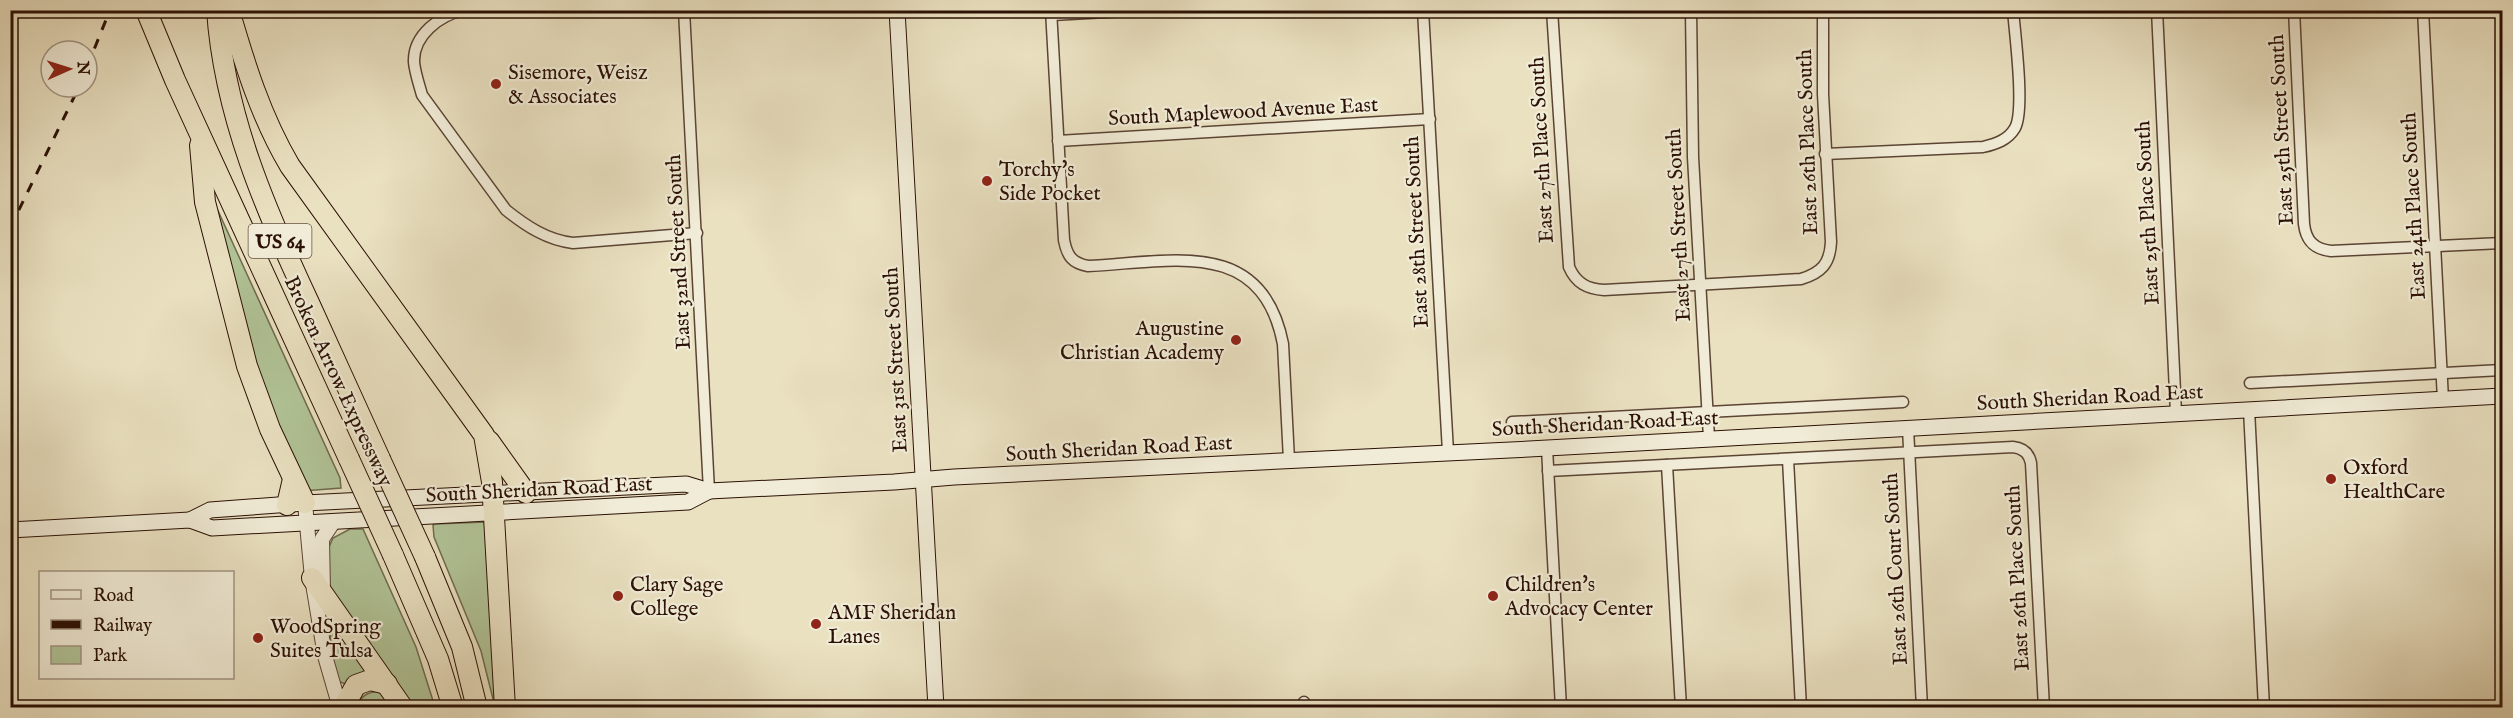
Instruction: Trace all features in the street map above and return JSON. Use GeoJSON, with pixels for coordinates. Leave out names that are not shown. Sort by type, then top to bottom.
{"type":"FeatureCollection","features":[{"type":"Feature","properties":{"kind":"highway","name":"Broken Arrow Expressway"},"geometry":{"type":"LineString","coordinates":[[217,10],[222,56],[232,100],[260,194],[425,557],[462,647],[477,708]]}},
{"type":"Feature","properties":{"kind":"highway"},"geometry":{"type":"LineString","coordinates":[[229,10],[258,102],[274,139],[290,166],[526,493]]}},
{"type":"Feature","properties":{"kind":"highway","name":"Broken Arrow Expressway"},"geometry":{"type":"LineString","coordinates":[[149,19],[393,555],[438,659],[453,708]]}},
{"type":"Feature","properties":{"kind":"highway"},"geometry":{"type":"LineString","coordinates":[[198,130],[205,202],[236,330],[260,405],[293,479],[296,504]]}},
{"type":"Feature","properties":{"kind":"highway"},"geometry":{"type":"LineString","coordinates":[[484,435],[491,466],[505,708]]}},
{"type":"Feature","properties":{"kind":"highway"},"geometry":{"type":"LineString","coordinates":[[318,594],[403,708]]}},
{"type":"Feature","properties":{"kind":"highway"},"geometry":{"type":"LineString","coordinates":[[341,708],[356,685],[370,680],[387,684]]}},
{"type":"Feature","properties":{"kind":"main road","name":"East 31st Street South"},"geometry":{"type":"LineString","coordinates":[[897,10],[936,708]]}},
{"type":"Feature","properties":{"kind":"main road","name":"South Sheridan Road East"},"geometry":{"type":"LineString","coordinates":[[10,530],[190,520],[212,528],[334,521],[493,503],[526,493],[686,484],[709,491],[2502,396]]}},
{"type":"Feature","properties":{"kind":"main road","name":"South Sheridan Road East"},"geometry":{"type":"LineString","coordinates":[[190,520],[210,510],[296,504],[688,502],[709,491]]}},
{"type":"Feature","properties":{"kind":"street"},"geometry":{"type":"LineString","coordinates":[[464,10],[438,20],[426,32],[418,45],[414,60],[422,95],[506,210],[537,231],[559,241],[573,243],[697,233]]}},
{"type":"Feature","properties":{"kind":"street","name":"East 32nd Street South"},"geometry":{"type":"LineString","coordinates":[[684,10],[709,491]]}},
{"type":"Feature","properties":{"kind":"street"},"geometry":{"type":"LineString","coordinates":[[1143,10],[1052,13],[1064,240],[1068,256],[1073,261],[1088,266],[1186,261],[1213,262],[1235,270],[1262,292],[1279,322],[1283,344],[1289,460]]}},
{"type":"Feature","properties":{"kind":"street","name":"East 28th Street South"},"geometry":{"type":"LineString","coordinates":[[1423,10],[1448,452]]}},
{"type":"Feature","properties":{"kind":"street","name":"East 27th Place South"},"geometry":{"type":"LineString","coordinates":[[1552,10],[1567,260],[1571,273],[1579,283],[1592,289],[1701,285]]}},
{"type":"Feature","properties":{"kind":"street","name":"East 27th Street South"},"geometry":{"type":"LineString","coordinates":[[1691,10],[1693,157],[1709,438]]}},
{"type":"Feature","properties":{"kind":"street","name":"East 26th Place South"},"geometry":{"type":"LineString","coordinates":[[1701,285],[1801,279],[1822,270],[1830,253],[1822,53],[1823,10]]}},
{"type":"Feature","properties":{"kind":"street"},"geometry":{"type":"LineString","coordinates":[[1825,154],[1983,147],[2002,141],[2011,134],[2016,126],[2019,110],[2013,10]]}},
{"type":"Feature","properties":{"kind":"street","name":"East 25th Place South"},"geometry":{"type":"LineString","coordinates":[[2157,10],[2176,413]]}},
{"type":"Feature","properties":{"kind":"street","name":"East 25th Street South"},"geometry":{"type":"LineString","coordinates":[[2294,10],[2304,224],[2307,238],[2312,245],[2331,251],[2435,246]]}},
{"type":"Feature","properties":{"kind":"street","name":"East 24th Place South"},"geometry":{"type":"LineString","coordinates":[[2423,10],[2443,400]]}},
{"type":"Feature","properties":{"kind":"street","name":"South Maplewood Avenue East"},"geometry":{"type":"LineString","coordinates":[[1058,141],[1430,119]]}},
{"type":"Feature","properties":{"kind":"street"},"geometry":{"type":"LineString","coordinates":[[2435,246],[2502,243]]}},
{"type":"Feature","properties":{"kind":"street"},"geometry":{"type":"LineString","coordinates":[[2250,383],[2502,369]]}},
{"type":"Feature","properties":{"kind":"street","name":"South Sheridan Road East"},"geometry":{"type":"LineString","coordinates":[[1512,422],[1903,402]]}},
{"type":"Feature","properties":{"kind":"street"},"geometry":{"type":"LineString","coordinates":[[2249,409],[2264,708]]}},
{"type":"Feature","properties":{"kind":"street","name":"East 26th Court South"},"geometry":{"type":"LineString","coordinates":[[1908,428],[1922,708]]}},
{"type":"Feature","properties":{"kind":"street","name":"East 26th Place South"},"geometry":{"type":"LineString","coordinates":[[1909,453],[2013,447],[2023,449],[2030,457],[2044,708]]}},
{"type":"Feature","properties":{"kind":"street"},"geometry":{"type":"LineString","coordinates":[[1547,448],[1561,708]]}},
{"type":"Feature","properties":{"kind":"street"},"geometry":{"type":"LineString","coordinates":[[1548,471],[1909,453]]}},
{"type":"Feature","properties":{"kind":"street"},"geometry":{"type":"LineString","coordinates":[[1788,459],[1801,708]]}},
{"type":"Feature","properties":{"kind":"street"},"geometry":{"type":"LineString","coordinates":[[1667,465],[1681,708]]}},
{"type":"Feature","properties":{"kind":"street"},"geometry":{"type":"LineString","coordinates":[[296,504],[308,522],[325,656],[341,708]]}},
{"type":"Feature","properties":{"kind":"street"},"geometry":{"type":"LineString","coordinates":[[318,594],[322,539],[334,521]]}},
{"type":"Feature","properties":{"kind":"green space"},"geometry":{"type":"Polygon","coordinates":[[[214,202],[340,478],[341,488],[303,491],[256,377],[214,202]]]}},
{"type":"Feature","properties":{"kind":"green space"},"geometry":{"type":"Polygon","coordinates":[[[485,522],[501,707],[495,707],[481,651],[434,537],[433,525],[435,524],[485,522]]]}},
{"type":"Feature","properties":{"kind":"green space"},"geometry":{"type":"Polygon","coordinates":[[[350,529],[363,529],[416,647],[435,707],[407,707],[328,588],[329,547],[333,538],[350,529]]]}},
{"type":"Feature","properties":{"kind":"green space"},"geometry":{"type":"Polygon","coordinates":[[[334,619],[368,672],[345,684],[338,681],[332,656],[329,621],[334,619]]]}},
{"type":"Feature","properties":{"kind":"green space"},"geometry":{"type":"Polygon","coordinates":[[[381,691],[394,708],[355,708],[365,695],[381,691]]]}},
{"type":"Feature","properties":{"kind":"railway"},"geometry":{"type":"LineString","coordinates":[[98,39],[110,10]]}},
{"type":"Feature","properties":{"kind":"railway"},"geometry":{"type":"LineString","coordinates":[[10,228],[73,99]]}},
{"type":"Feature","properties":{"kind":"place","name":"Sisemore, Weisz & Associates"},"geometry":{"type":"Point","coordinates":[496,84]}},
{"type":"Feature","properties":{"kind":"place","name":"Torchy's Side Pocket"},"geometry":{"type":"Point","coordinates":[987,181]}},
{"type":"Feature","properties":{"kind":"place","name":"Augustine Christian Academy"},"geometry":{"type":"Point","coordinates":[1236,340]}},
{"type":"Feature","properties":{"kind":"place","name":"Oxford HealthCare"},"geometry":{"type":"Point","coordinates":[2331,479]}},
{"type":"Feature","properties":{"kind":"place","name":"Clary Sage College"},"geometry":{"type":"Point","coordinates":[618,596]}},
{"type":"Feature","properties":{"kind":"place","name":"Children's Advocacy Center"},"geometry":{"type":"Point","coordinates":[1493,596]}},
{"type":"Feature","properties":{"kind":"place","name":"AMF Sheridan Lanes"},"geometry":{"type":"Point","coordinates":[816,624]}},
{"type":"Feature","properties":{"kind":"place","name":"WoodSpring Suites Tulsa"},"geometry":{"type":"Point","coordinates":[258,638]}}]}
